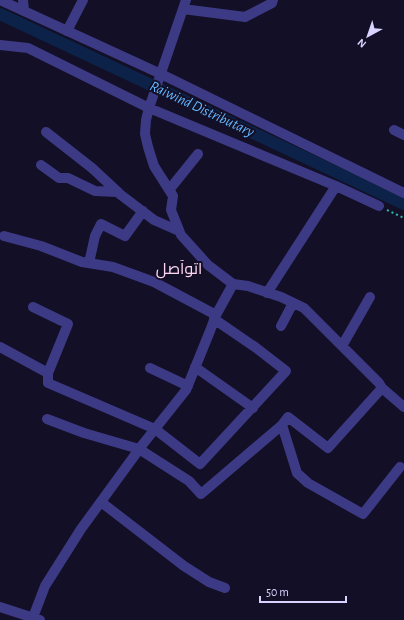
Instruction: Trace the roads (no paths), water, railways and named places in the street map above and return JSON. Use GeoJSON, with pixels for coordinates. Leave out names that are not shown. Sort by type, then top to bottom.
{"type":"FeatureCollection","features":[{"type":"Feature","properties":{"kind":"street"},"geometry":{"type":"LineString","coordinates":[[0,0],[404,192]]}},
{"type":"Feature","properties":{"kind":"street"},"geometry":{"type":"LineString","coordinates":[[23,0],[24,11]]}},
{"type":"Feature","properties":{"kind":"street"},"geometry":{"type":"LineString","coordinates":[[67,31],[83,0]]}},
{"type":"Feature","properties":{"kind":"street"},"geometry":{"type":"LineString","coordinates":[[273,0],[272,3],[245,17],[184,5],[146,120],[145,134],[154,166],[173,196],[171,210],[181,235],[208,265],[233,284],[248,286],[281,297],[304,308],[379,383],[382,388],[404,407]]}},
{"type":"Feature","properties":{"kind":"street"},"geometry":{"type":"LineString","coordinates":[[0,45],[28,48],[149,108],[336,186],[379,206]]}},
{"type":"Feature","properties":{"kind":"street"},"geometry":{"type":"LineString","coordinates":[[394,130],[404,135]]}},
{"type":"Feature","properties":{"kind":"street"},"geometry":{"type":"LineString","coordinates":[[46,132],[154,220],[179,231]]}},
{"type":"Feature","properties":{"kind":"street"},"geometry":{"type":"LineString","coordinates":[[169,190],[198,154]]}},
{"type":"Feature","properties":{"kind":"street"},"geometry":{"type":"LineString","coordinates":[[41,165],[59,178],[68,178],[95,191],[118,192]]}},
{"type":"Feature","properties":{"kind":"street"},"geometry":{"type":"LineString","coordinates":[[267,293],[336,186]]}},
{"type":"Feature","properties":{"kind":"street"},"geometry":{"type":"LineString","coordinates":[[89,263],[95,236],[101,224],[126,236],[143,211]]}},
{"type":"Feature","properties":{"kind":"street"},"geometry":{"type":"LineString","coordinates":[[4,236],[41,246],[82,262],[114,267],[154,282],[215,317],[286,371],[200,464],[155,429],[48,383],[48,373],[68,324],[33,307]]}},
{"type":"Feature","properties":{"kind":"street"},"geometry":{"type":"LineString","coordinates":[[0,607],[35,619],[45,586],[81,529],[139,449],[186,390],[215,317],[233,284]]}},
{"type":"Feature","properties":{"kind":"street"},"geometry":{"type":"LineString","coordinates":[[342,346],[370,298]]}},
{"type":"Feature","properties":{"kind":"street"},"geometry":{"type":"LineString","coordinates":[[281,326],[293,303]]}},
{"type":"Feature","properties":{"kind":"street"},"geometry":{"type":"LineString","coordinates":[[0,347],[48,373]]}},
{"type":"Feature","properties":{"kind":"street"},"geometry":{"type":"LineString","coordinates":[[150,368],[188,386]]}},
{"type":"Feature","properties":{"kind":"street"},"geometry":{"type":"LineString","coordinates":[[196,368],[253,408]]}},
{"type":"Feature","properties":{"kind":"street"},"geometry":{"type":"LineString","coordinates":[[47,419],[84,433],[139,449],[189,481],[201,494],[282,424],[288,417],[328,448],[382,388]]}},
{"type":"Feature","properties":{"kind":"street"},"geometry":{"type":"LineString","coordinates":[[282,424],[297,473],[308,483],[363,514],[400,467]]}},
{"type":"Feature","properties":{"kind":"street"},"geometry":{"type":"LineString","coordinates":[[100,502],[184,566],[209,582],[225,588]]}},
{"type":"Feature","properties":{"kind":"waterway","name":"Raiwind Distributary"},"geometry":{"type":"LineString","coordinates":[[0,14],[404,204]]}},
{"type":"Feature","properties":{"kind":"district","name":"اتوآصل"},"geometry":{"type":"Point","coordinates":[179,269]}}]}
